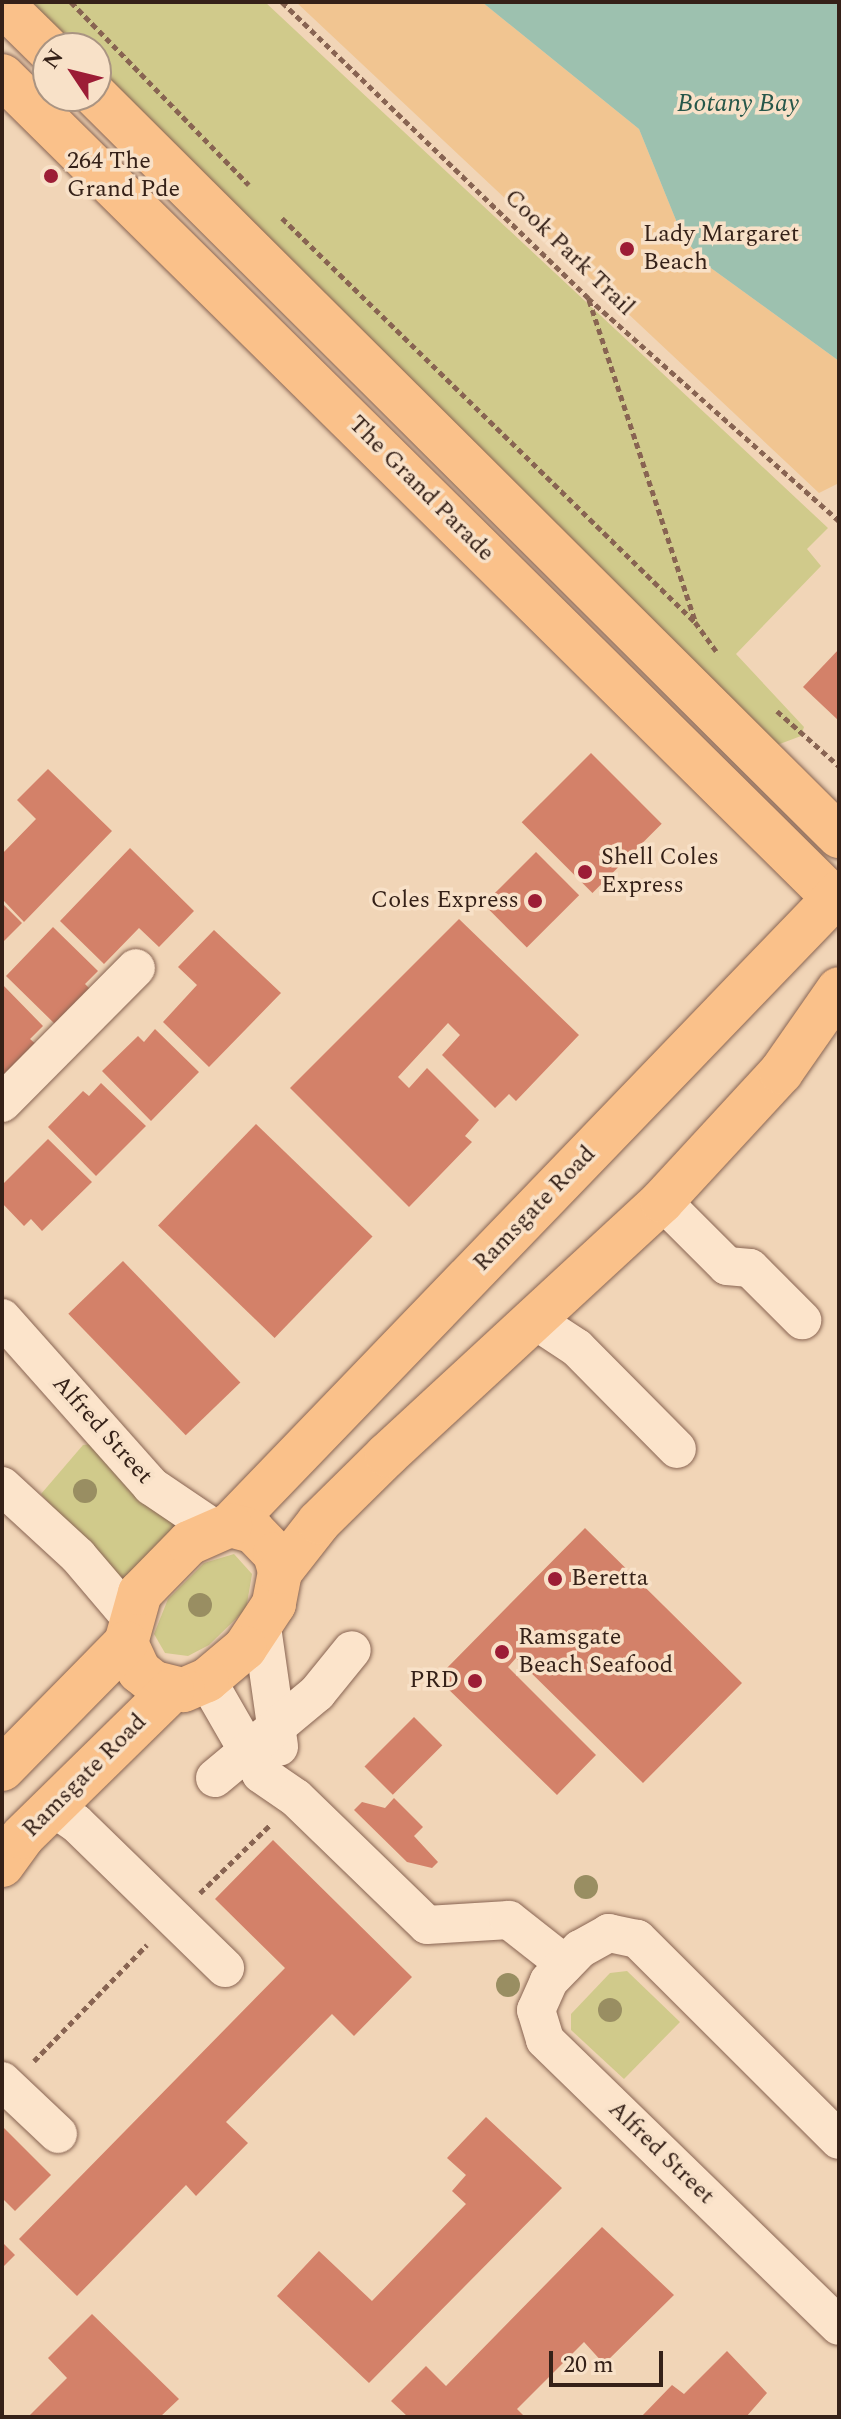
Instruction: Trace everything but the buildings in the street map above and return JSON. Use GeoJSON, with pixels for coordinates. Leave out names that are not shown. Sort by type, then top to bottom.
{"type":"FeatureCollection","features":[{"type":"Feature","properties":{"kind":"main road"},"geometry":{"type":"LineString","coordinates":[[2,4],[32,33]]}},
{"type":"Feature","properties":{"kind":"main road","name":"The Grand Parade"},"geometry":{"type":"LineString","coordinates":[[2,76],[837,898]]}},
{"type":"Feature","properties":{"kind":"main road"},"geometry":{"type":"LineString","coordinates":[[112,112],[839,836]]}},
{"type":"Feature","properties":{"kind":"main road","name":"Ramsgate Road"},"geometry":{"type":"LineString","coordinates":[[222,1526],[837,898]]}},
{"type":"Feature","properties":{"kind":"main road"},"geometry":{"type":"LineString","coordinates":[[128,1630],[139,1671],[189,1685],[262,1627],[280,1572],[319,1522],[662,1201],[781,1072],[839,989]]}},
{"type":"Feature","properties":{"kind":"main road"},"geometry":{"type":"LineString","coordinates":[[781,1072],[839,1039]]}},
{"type":"Feature","properties":{"kind":"main road"},"geometry":{"type":"LineString","coordinates":[[2,1769],[128,1630],[163,1564],[222,1526],[262,1538],[280,1572]]}},
{"type":"Feature","properties":{"kind":"main road","name":"Ramsgate Road"},"geometry":{"type":"LineString","coordinates":[[19,1832],[189,1685]]}},
{"type":"Feature","properties":{"kind":"street"},"geometry":{"type":"LineString","coordinates":[[2,1103],[136,968]]}},
{"type":"Feature","properties":{"kind":"street"},"geometry":{"type":"LineString","coordinates":[[662,1201],[727,1266],[750,1268],[802,1320]]}},
{"type":"Feature","properties":{"kind":"street"},"geometry":{"type":"LineString","coordinates":[[536,1321],[577,1348],[677,1449]]}},
{"type":"Feature","properties":{"kind":"street","name":"Alfred Street"},"geometry":{"type":"LineString","coordinates":[[5,1328],[151,1486],[222,1526]]}},
{"type":"Feature","properties":{"kind":"street"},"geometry":{"type":"LineString","coordinates":[[2,1486],[78,1556],[128,1630]]}},
{"type":"Feature","properties":{"kind":"street"},"geometry":{"type":"LineString","coordinates":[[262,1627],[276,1730],[296,1798]]}},
{"type":"Feature","properties":{"kind":"street"},"geometry":{"type":"LineString","coordinates":[[215,1778],[243,1752],[276,1730],[352,1650]]}},
{"type":"Feature","properties":{"kind":"street"},"geometry":{"type":"LineString","coordinates":[[189,1685],[243,1752],[296,1798],[427,1925],[509,1920],[565,1964]]}},
{"type":"Feature","properties":{"kind":"street"},"geometry":{"type":"LineString","coordinates":[[19,1832],[126,1870],[225,1968]]}},
{"type":"Feature","properties":{"kind":"street","name":"Alfred Street"},"geometry":{"type":"LineString","coordinates":[[839,2140],[637,1939],[609,1933],[565,1964],[536,2010],[545,2040],[839,2326]]}},
{"type":"Feature","properties":{"kind":"street"},"geometry":{"type":"LineString","coordinates":[[2,2081],[58,2134]]}},
{"type":"Feature","properties":{"kind":"path"},"geometry":{"type":"LineString","coordinates":[[71,2],[259,196]]}},
{"type":"Feature","properties":{"kind":"path","name":"Cook Park Trail"},"geometry":{"type":"LineString","coordinates":[[282,2],[588,298],[839,521]]}},
{"type":"Feature","properties":{"kind":"path"},"geometry":{"type":"LineString","coordinates":[[270,207],[695,622],[719,655]]}},
{"type":"Feature","properties":{"kind":"path"},"geometry":{"type":"LineString","coordinates":[[588,298],[695,622]]}},
{"type":"Feature","properties":{"kind":"path"},"geometry":{"type":"LineString","coordinates":[[772,706],[839,766]]}},
{"type":"Feature","properties":{"kind":"shaded area"},"geometry":{"type":"Polygon","coordinates":[[[16,2],[265,2],[828,528],[807,549],[821,566],[736,654],[804,727],[801,736],[777,745],[112,96],[112,32],[47,32],[16,2]]]}},
{"type":"Feature","properties":{"kind":"shaded area"},"geometry":{"type":"Polygon","coordinates":[[[91,1444],[179,1525],[120,1583],[41,1494],[83,1445],[91,1444]]]}},
{"type":"Feature","properties":{"kind":"shaded area"},"geometry":{"type":"Polygon","coordinates":[[[234,1554],[252,1574],[246,1609],[209,1645],[188,1656],[165,1653],[154,1634],[168,1599],[204,1563],[234,1554]]]}},
{"type":"Feature","properties":{"kind":"shaded area"},"geometry":{"type":"Polygon","coordinates":[[[627,1971],[680,2022],[624,2079],[571,2030],[571,2014],[610,1973],[627,1971]]]}},
{"type":"Feature","properties":{"kind":"sand","name":"Lady Margaret Beach"},"geometry":{"type":"Polygon","coordinates":[[[296,2],[482,2],[639,129],[682,235],[704,263],[839,361],[839,483],[819,493],[296,2]]]}},
{"type":"Feature","properties":{"kind":"water","name":"Botany Bay"},"geometry":{"type":"Polygon","coordinates":[[[482,2],[839,2],[839,361],[704,263],[682,235],[639,129],[482,2]]]}},
{"type":"Feature","properties":{"kind":"place","name":"264 The Grand Pde"},"geometry":{"type":"Point","coordinates":[51,176]}},
{"type":"Feature","properties":{"kind":"place","name":"Lady Margaret Beach"},"geometry":{"type":"Point","coordinates":[627,249]}},
{"type":"Feature","properties":{"kind":"place","name":"Shell Coles Express"},"geometry":{"type":"Point","coordinates":[585,872]}},
{"type":"Feature","properties":{"kind":"place","name":"Coles Express"},"geometry":{"type":"Point","coordinates":[535,901]}},
{"type":"Feature","properties":{"kind":"place","name":"Beretta"},"geometry":{"type":"Point","coordinates":[555,1579]}},
{"type":"Feature","properties":{"kind":"place","name":"Ramsgate Beach Seafood"},"geometry":{"type":"Point","coordinates":[502,1652]}},
{"type":"Feature","properties":{"kind":"place","name":"PRD"},"geometry":{"type":"Point","coordinates":[475,1681]}}]}
